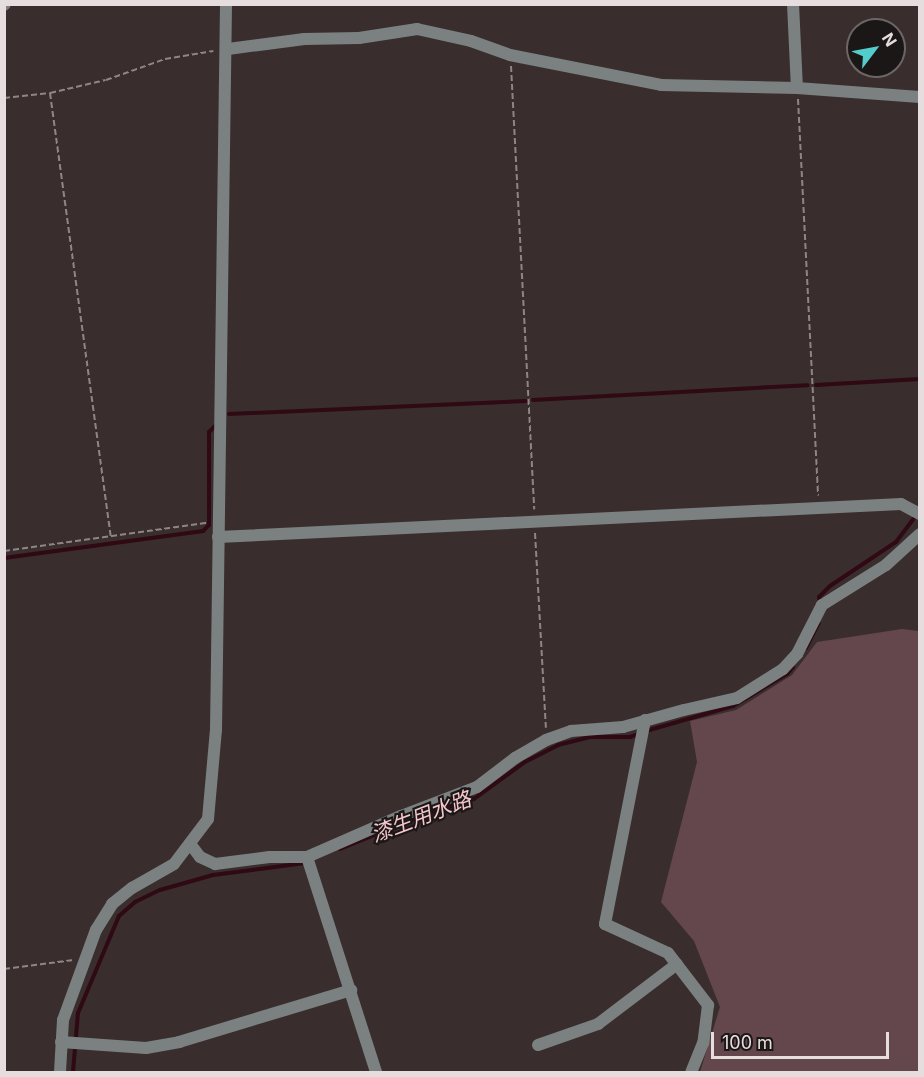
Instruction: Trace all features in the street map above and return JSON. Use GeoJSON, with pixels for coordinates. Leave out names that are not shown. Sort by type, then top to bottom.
{"type":"FeatureCollection","features":[{"type":"Feature","properties":{"kind":"street"},"geometry":{"type":"LineString","coordinates":[[60,1072],[63,1020],[96,930],[112,904],[132,888],[174,864],[191,845],[208,819],[216,730],[228,49],[226,4]]}},
{"type":"Feature","properties":{"kind":"street"},"geometry":{"type":"LineString","coordinates":[[793,4],[798,88]]}},
{"type":"Feature","properties":{"kind":"street"},"geometry":{"type":"LineString","coordinates":[[228,49],[304,39],[359,38],[417,29],[471,41],[510,55],[661,86],[798,88],[920,97]]}},
{"type":"Feature","properties":{"kind":"street"},"geometry":{"type":"LineString","coordinates":[[218,537],[818,510],[901,504],[920,514]]}},
{"type":"Feature","properties":{"kind":"street"},"geometry":{"type":"LineString","coordinates":[[191,845],[200,857],[215,864],[270,857],[307,857],[401,816],[477,787],[515,758],[546,740],[571,731],[623,727],[737,698],[761,685],[783,669],[797,654],[822,604],[886,565],[920,534]]}},
{"type":"Feature","properties":{"kind":"street"},"geometry":{"type":"LineString","coordinates":[[645,720],[636,777],[605,924],[668,953],[708,1005],[702,1043],[691,1072]]}},
{"type":"Feature","properties":{"kind":"street"},"geometry":{"type":"LineString","coordinates":[[307,857],[376,1072]]}},
{"type":"Feature","properties":{"kind":"street"},"geometry":{"type":"LineString","coordinates":[[538,1045],[598,1024],[676,964]]}},
{"type":"Feature","properties":{"kind":"street"},"geometry":{"type":"LineString","coordinates":[[61,1042],[146,1048],[179,1042],[351,990]]}},
{"type":"Feature","properties":{"kind":"path"},"geometry":{"type":"LineString","coordinates":[[4,98],[50,93],[106,80],[165,59],[228,49]]}},
{"type":"Feature","properties":{"kind":"path"},"geometry":{"type":"LineString","coordinates":[[510,55],[546,740]]}},
{"type":"Feature","properties":{"kind":"path"},"geometry":{"type":"LineString","coordinates":[[798,88],[818,510]]}},
{"type":"Feature","properties":{"kind":"path"},"geometry":{"type":"LineString","coordinates":[[50,93],[111,536]]}},
{"type":"Feature","properties":{"kind":"path"},"geometry":{"type":"LineString","coordinates":[[4,551],[205,523]]}},
{"type":"Feature","properties":{"kind":"path"},"geometry":{"type":"LineString","coordinates":[[4,969],[86,958]]}},
{"type":"Feature","properties":{"kind":"shaded area"},"geometry":{"type":"Polygon","coordinates":[[[902,629],[919,631],[919,1072],[700,1072],[720,1007],[694,941],[661,902],[697,762],[690,721],[736,710],[792,675],[817,642],[902,629]]]}},
{"type":"Feature","properties":{"kind":"waterway"},"geometry":{"type":"LineString","coordinates":[[816,385],[920,379]]}},
{"type":"Feature","properties":{"kind":"waterway"},"geometry":{"type":"LineString","coordinates":[[533,400],[808,385]]}},
{"type":"Feature","properties":{"kind":"waterway"},"geometry":{"type":"LineString","coordinates":[[229,414],[526,401]]}},
{"type":"Feature","properties":{"kind":"waterway"},"geometry":{"type":"LineString","coordinates":[[4,558],[203,531],[209,525],[209,432],[215,426]]}},
{"type":"Feature","properties":{"kind":"waterway"},"geometry":{"type":"LineString","coordinates":[[820,602],[819,597],[830,586],[896,542],[916,515]]}},
{"type":"Feature","properties":{"kind":"waterway","name":"漆生用水路"},"geometry":{"type":"LineString","coordinates":[[806,648],[819,623]]}},
{"type":"Feature","properties":{"kind":"waterway","name":"漆生用水路"},"geometry":{"type":"LineString","coordinates":[[646,731],[733,706],[787,674],[793,667]]}},
{"type":"Feature","properties":{"kind":"waterway","name":"漆生用水路"},"geometry":{"type":"LineString","coordinates":[[340,849],[426,814],[474,799],[525,762],[558,745],[591,737],[630,737],[639,734]]}},
{"type":"Feature","properties":{"kind":"waterway","name":"漆生用水路"},"geometry":{"type":"LineString","coordinates":[[73,1072],[78,1013],[119,916],[135,902],[160,890],[213,875],[305,863]]}}]}
